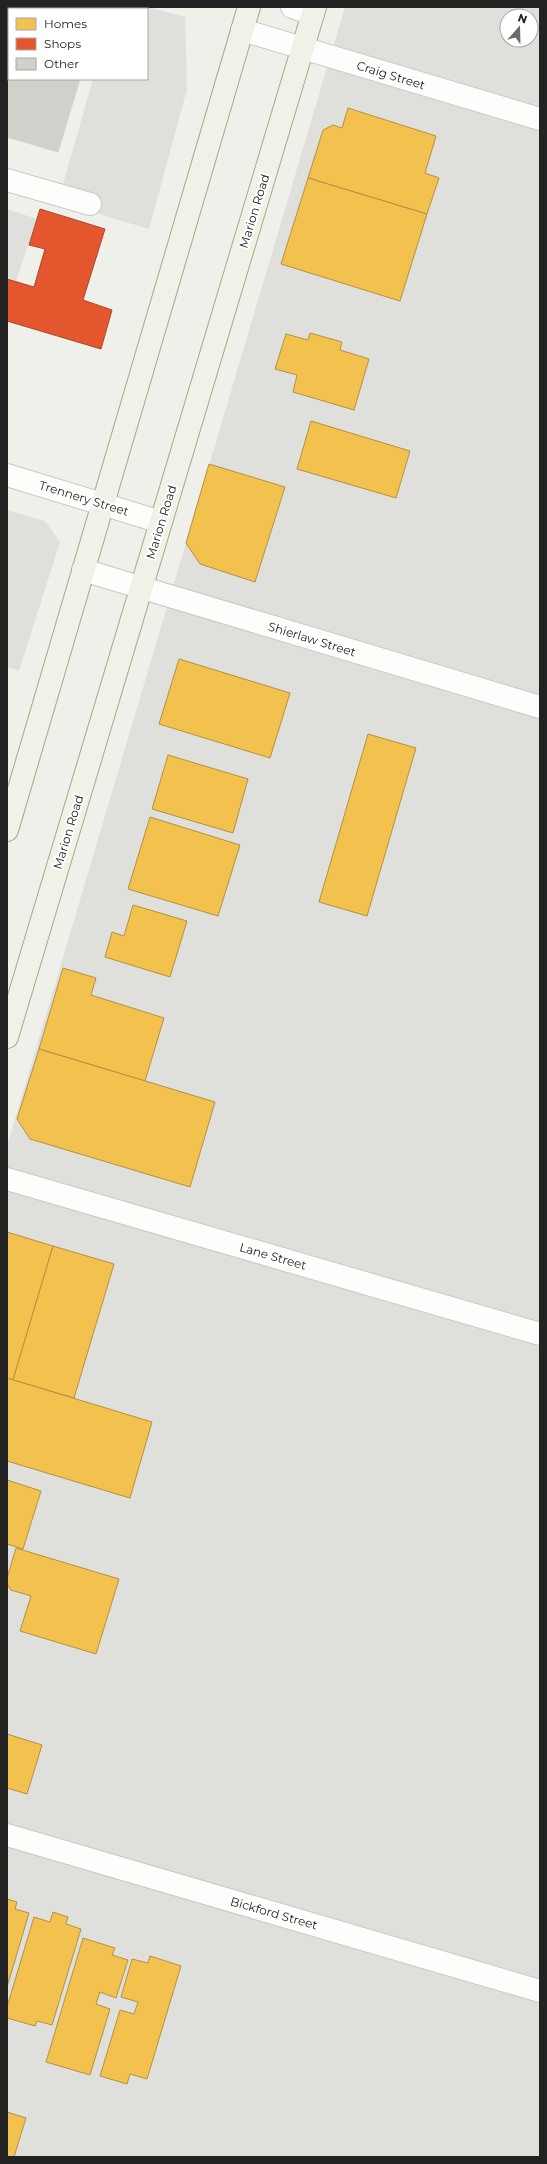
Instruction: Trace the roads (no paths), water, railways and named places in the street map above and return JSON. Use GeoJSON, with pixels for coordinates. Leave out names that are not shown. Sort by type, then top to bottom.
{"type":"FeatureCollection","features":[{"type":"Feature","properties":{"kind":"main road"},"geometry":{"type":"LineString","coordinates":[[7,830],[249,7]]}},
{"type":"Feature","properties":{"kind":"main road","name":"Marion Road"},"geometry":{"type":"LineString","coordinates":[[7,1036],[314,10]]}},
{"type":"Feature","properties":{"kind":"street"},"geometry":{"type":"LineString","coordinates":[[292,7],[314,10]]}},
{"type":"Feature","properties":{"kind":"street","name":"Craig Street"},"geometry":{"type":"LineString","coordinates":[[242,30],[540,119]]}},
{"type":"Feature","properties":{"kind":"street"},"geometry":{"type":"LineString","coordinates":[[7,180],[90,204]]}},
{"type":"Feature","properties":{"kind":"street","name":"Trennery Street"},"geometry":{"type":"LineString","coordinates":[[7,475],[103,503],[161,522]]}},
{"type":"Feature","properties":{"kind":"street","name":"Shierlaw Street"},"geometry":{"type":"LineString","coordinates":[[83,570],[540,707]]}},
{"type":"Feature","properties":{"kind":"street","name":"Lane Street"},"geometry":{"type":"LineString","coordinates":[[7,1179],[540,1334]]}},
{"type":"Feature","properties":{"kind":"street","name":"Bickford Street"},"geometry":{"type":"LineString","coordinates":[[7,1835],[540,1990]]}}]}
